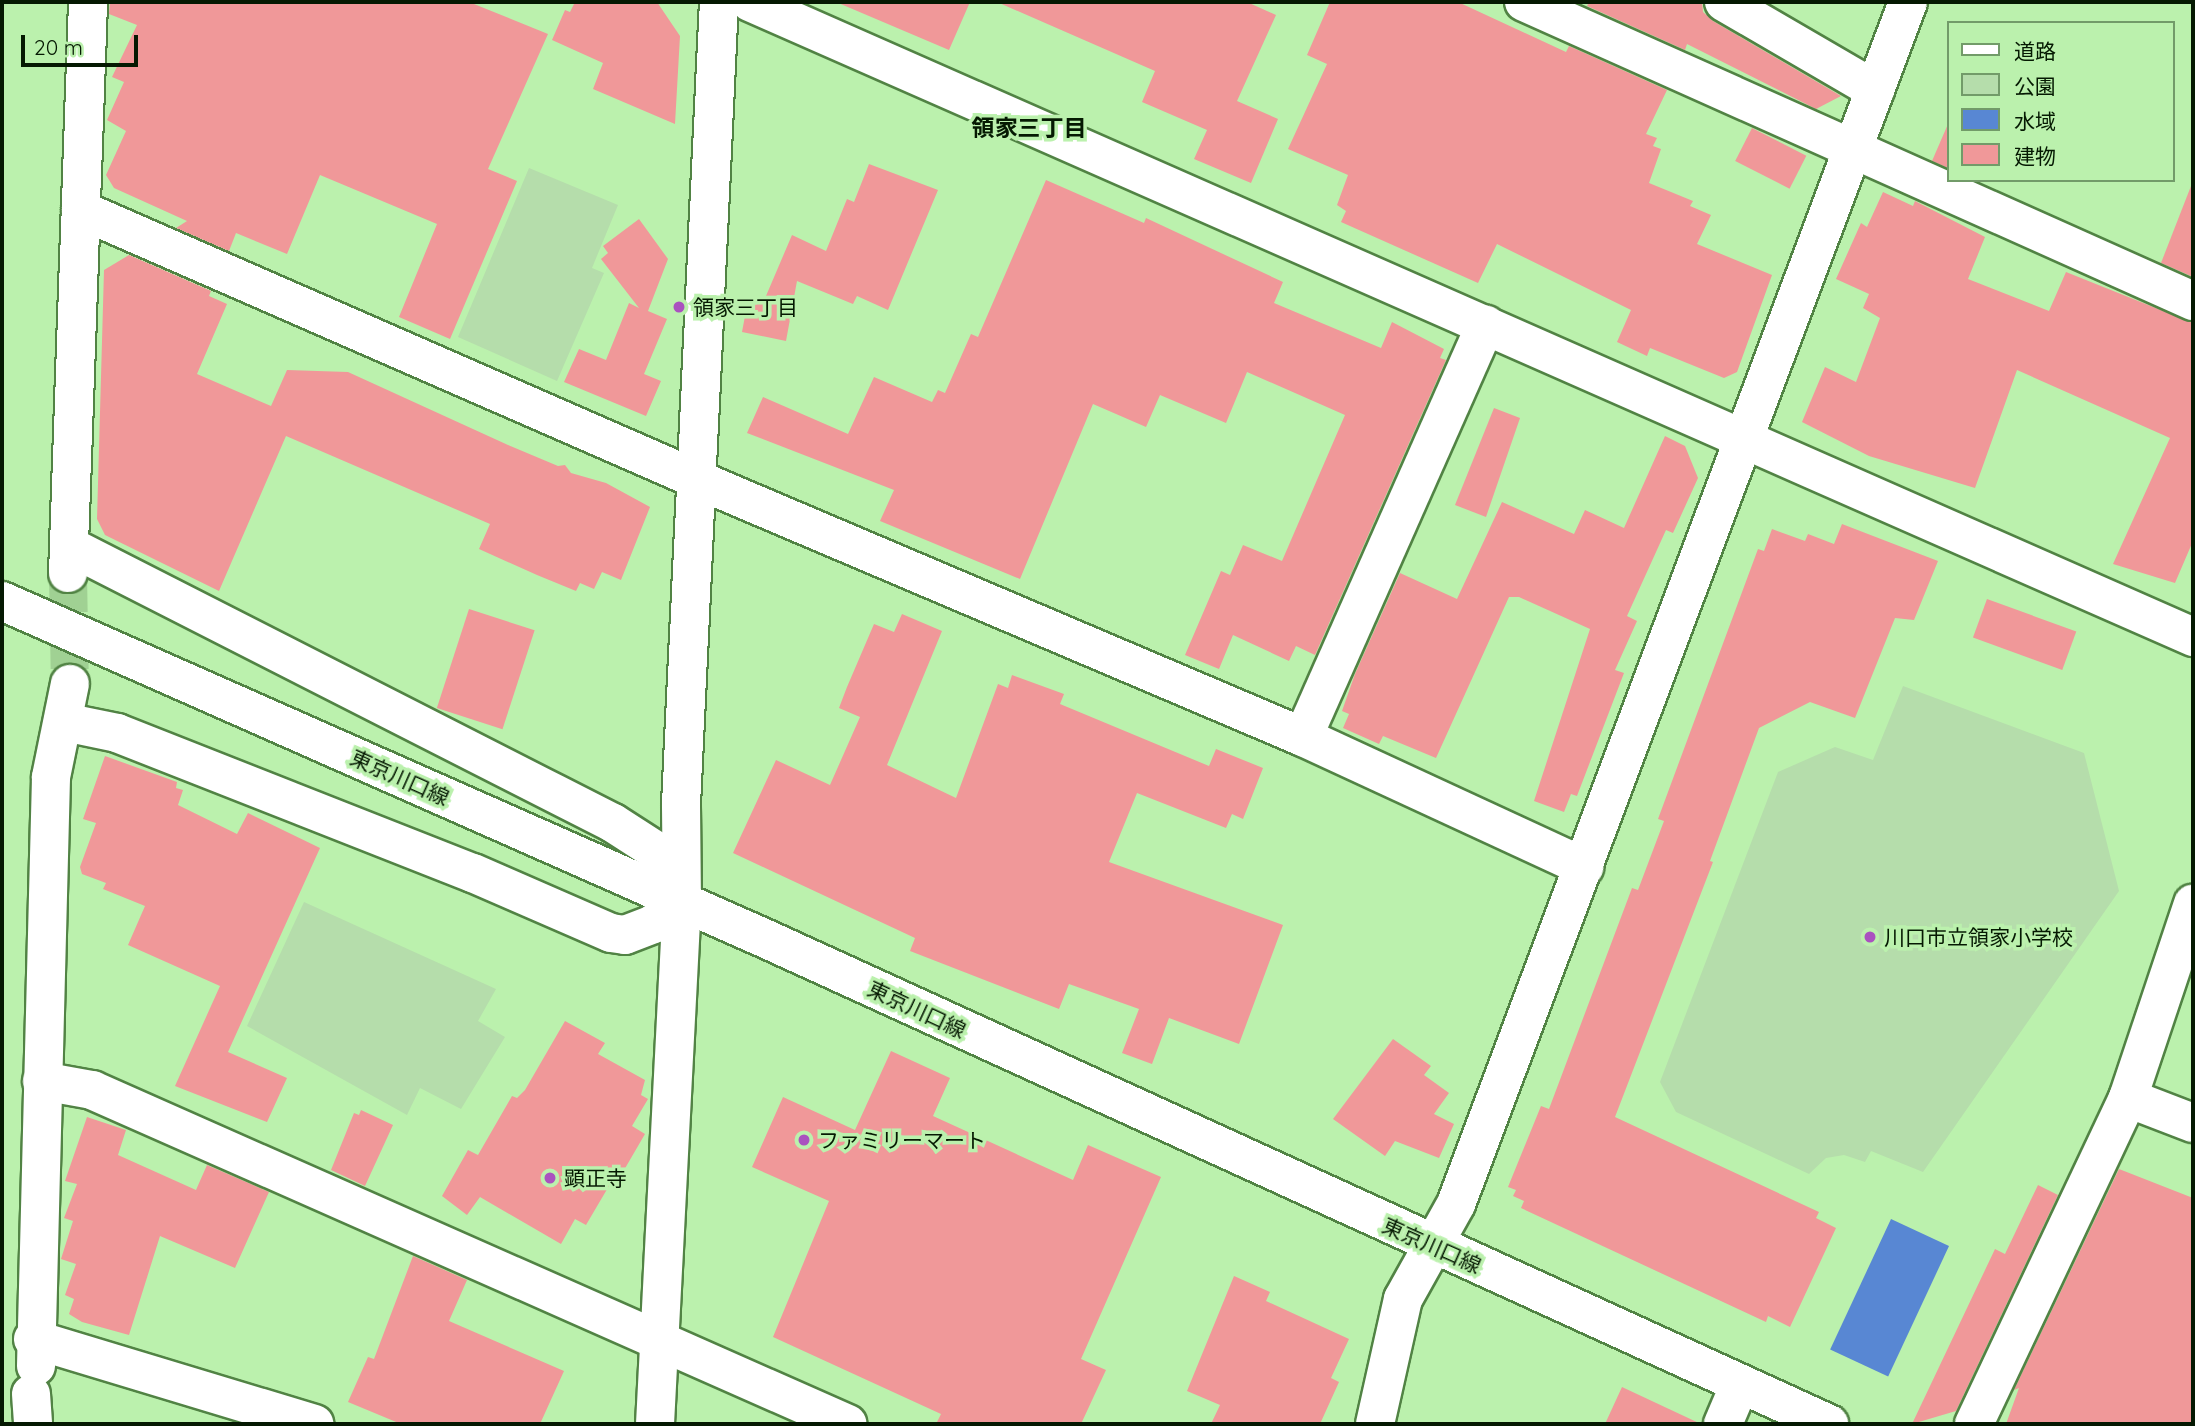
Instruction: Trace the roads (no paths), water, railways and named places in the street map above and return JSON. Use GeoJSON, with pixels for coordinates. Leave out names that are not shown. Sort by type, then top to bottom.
{"type":"FeatureCollection","features":[{"type":"Feature","properties":{"kind":"street"},"geometry":{"type":"LineString","coordinates":[[88,2],[70,560],[612,823],[658,852],[682,902]]}},
{"type":"Feature","properties":{"kind":"street"},"geometry":{"type":"LineString","coordinates":[[655,1424],[682,902],[681,804],[719,2]]}},
{"type":"Feature","properties":{"kind":"street"},"geometry":{"type":"LineString","coordinates":[[750,2],[1744,436],[2193,637]]}},
{"type":"Feature","properties":{"kind":"street"},"geometry":{"type":"LineString","coordinates":[[1524,2],[1854,147],[2193,301]]}},
{"type":"Feature","properties":{"kind":"street"},"geometry":{"type":"LineString","coordinates":[[1724,2],[1875,90]]}},
{"type":"Feature","properties":{"kind":"street"},"geometry":{"type":"LineString","coordinates":[[1375,1424],[1403,1299],[1456,1204],[1908,2]]}},
{"type":"Feature","properties":{"kind":"street"},"geometry":{"type":"LineString","coordinates":[[81,210],[696,480],[1303,737],[1584,867]]}},
{"type":"Feature","properties":{"kind":"street"},"geometry":{"type":"LineString","coordinates":[[1303,737],[1486,325]]}},
{"type":"Feature","properties":{"kind":"street","name":"東京川口線"},"geometry":{"type":"LineString","coordinates":[[2,601],[682,902],[1829,1424]]}},
{"type":"Feature","properties":{"kind":"street"},"geometry":{"type":"LineString","coordinates":[[70,684],[51,777],[33,1381],[314,1424]]}},
{"type":"Feature","properties":{"kind":"street"},"geometry":{"type":"LineString","coordinates":[[64,722],[117,733],[473,873],[611,933],[625,935],[653,924],[682,902]]}},
{"type":"Feature","properties":{"kind":"street"},"geometry":{"type":"LineString","coordinates":[[1974,1424],[2128,1098],[2182,971],[2193,904]]}},
{"type":"Feature","properties":{"kind":"street"},"geometry":{"type":"LineString","coordinates":[[42,1081],[92,1090],[848,1424]]}},
{"type":"Feature","properties":{"kind":"street"},"geometry":{"type":"LineString","coordinates":[[2128,1098],[2193,1123]]}},
{"type":"Feature","properties":{"kind":"street"},"geometry":{"type":"LineString","coordinates":[[1723,1424],[1740,1384]]}},
{"type":"Feature","properties":{"kind":"water"},"geometry":{"type":"Polygon","coordinates":[[[1891,1219],[1949,1246],[1888,1377],[1830,1350],[1891,1219]]]}},
{"type":"Feature","properties":{"kind":"tunnel"},"geometry":{"type":"LineString","coordinates":[[68,574],[70,684]]}},
{"type":"Feature","properties":{"kind":"place","name":"領家三丁目"},"geometry":{"type":"Point","coordinates":[679,307]}},
{"type":"Feature","properties":{"kind":"place","name":"川口市立領家小学校"},"geometry":{"type":"Point","coordinates":[1870,937]}},
{"type":"Feature","properties":{"kind":"place","name":"ファミリーマート"},"geometry":{"type":"Point","coordinates":[804,1140]}},
{"type":"Feature","properties":{"kind":"place","name":"顕正寺"},"geometry":{"type":"Point","coordinates":[550,1178]}},
{"type":"Feature","properties":{"kind":"district","name":"領家三丁目"},"geometry":{"type":"Point","coordinates":[1029,128]}}]}
